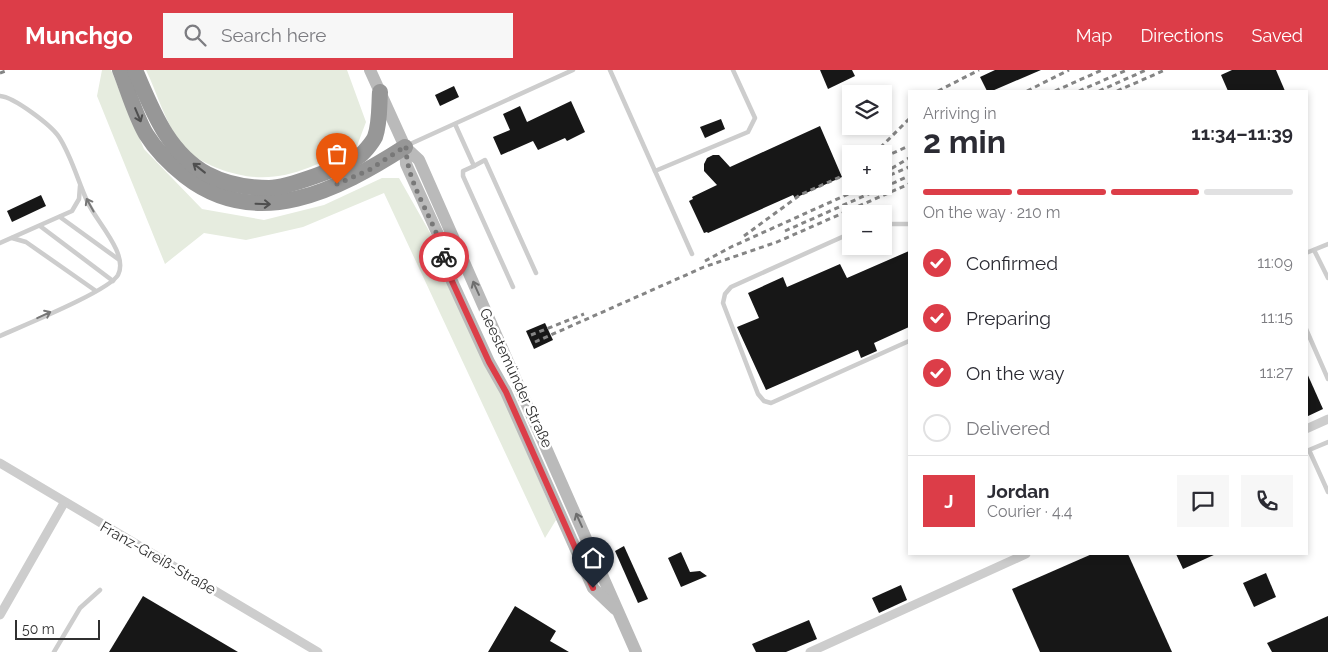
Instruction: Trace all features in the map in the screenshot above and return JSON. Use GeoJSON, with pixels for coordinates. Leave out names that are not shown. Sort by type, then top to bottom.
{"type":"FeatureCollection","features":[{"type":"Feature","properties":{"kind":"highway"},"geometry":{"type":"LineString","coordinates":[[120,70],[146,133],[169,163],[200,188],[240,203],[274,204],[305,197],[369,170],[406,146]]}},
{"type":"Feature","properties":{"kind":"highway"},"geometry":{"type":"LineString","coordinates":[[135,70],[160,127],[179,152],[207,174],[241,187],[271,188],[305,180],[358,157],[406,146]]}},
{"type":"Feature","properties":{"kind":"highway"},"geometry":{"type":"LineString","coordinates":[[358,157],[374,138],[379,118],[380,92]]}},
{"type":"Feature","properties":{"kind":"street","name":"Geestemünder Straße"},"geometry":{"type":"LineString","coordinates":[[370,70],[406,146],[419,160],[636,652]]}},
{"type":"Feature","properties":{"kind":"street","name":"Geestemünder Straße"},"geometry":{"type":"LineString","coordinates":[[406,146],[406,164],[441,241],[445,266],[489,362],[506,392],[593,588],[619,613]]}},
{"type":"Feature","properties":{"kind":"street"},"geometry":{"type":"LineString","coordinates":[[1308,428],[1328,419]]}},
{"type":"Feature","properties":{"kind":"street","name":"Franz-Greiß-Straße"},"geometry":{"type":"LineString","coordinates":[[0,463],[64,503],[318,652]]}},
{"type":"Feature","properties":{"kind":"street"},"geometry":{"type":"LineString","coordinates":[[0,614],[64,503]]}},
{"type":"Feature","properties":{"kind":"street"},"geometry":{"type":"LineString","coordinates":[[810,652],[1024,555]]}},
{"type":"Feature","properties":{"kind":"lane"},"geometry":{"type":"LineString","coordinates":[[406,146],[573,70]]}},
{"type":"Feature","properties":{"kind":"lane"},"geometry":{"type":"LineString","coordinates":[[610,70],[692,254]]}},
{"type":"Feature","properties":{"kind":"lane"},"geometry":{"type":"LineString","coordinates":[[655,171],[748,132],[753,126],[755,118],[734,70]]}},
{"type":"Feature","properties":{"kind":"lane"},"geometry":{"type":"LineString","coordinates":[[0,96],[42,120],[58,136],[89,205],[110,237],[119,260],[119,273],[113,281],[96,291],[0,336]]}},
{"type":"Feature","properties":{"kind":"lane"},"geometry":{"type":"LineString","coordinates":[[455,124],[474,166]]}},
{"type":"Feature","properties":{"kind":"lane"},"geometry":{"type":"LineString","coordinates":[[513,287],[463,176],[463,171],[485,160],[536,273]]}},
{"type":"Feature","properties":{"kind":"lane"},"geometry":{"type":"LineString","coordinates":[[0,243],[72,211],[79,199],[80,184]]}},
{"type":"Feature","properties":{"kind":"lane"},"geometry":{"type":"LineString","coordinates":[[60,216],[119,260]]}},
{"type":"Feature","properties":{"kind":"lane"},"geometry":{"type":"LineString","coordinates":[[892,224],[908,224]]}},
{"type":"Feature","properties":{"kind":"lane"},"geometry":{"type":"LineString","coordinates":[[40,226],[113,281]]}},
{"type":"Feature","properties":{"kind":"lane"},"geometry":{"type":"LineString","coordinates":[[842,237],[731,287],[725,294],[723,303],[758,394],[764,401],[771,403],[908,341]]}},
{"type":"Feature","properties":{"kind":"lane"},"geometry":{"type":"LineString","coordinates":[[12,238],[26,242],[96,291]]}},
{"type":"Feature","properties":{"kind":"lane"},"geometry":{"type":"LineString","coordinates":[[1308,252],[1328,244]]}},
{"type":"Feature","properties":{"kind":"lane"},"geometry":{"type":"LineString","coordinates":[[1314,250],[1328,278]]}},
{"type":"Feature","properties":{"kind":"lane"},"geometry":{"type":"LineString","coordinates":[[1308,334],[1328,379]]}},
{"type":"Feature","properties":{"kind":"lane"},"geometry":{"type":"LineString","coordinates":[[1328,442],[1309,450],[1328,492]]}},
{"type":"Feature","properties":{"kind":"lane"},"geometry":{"type":"LineString","coordinates":[[54,652],[80,608],[100,590]]}},
{"type":"Feature","properties":{"kind":"shaded area"},"geometry":{"type":"Polygon","coordinates":[[[102,70],[111,70],[144,149],[202,209],[264,220],[324,205],[382,178],[399,178],[433,238],[443,272],[510,413],[556,520],[545,538],[384,193],[303,227],[246,240],[204,233],[165,264],[97,96],[102,70]]]}},
{"type":"Feature","properties":{"kind":"shaded area"},"geometry":{"type":"Polygon","coordinates":[[[146,70],[347,70],[366,122],[357,146],[305,169],[273,177],[237,174],[207,164],[183,147],[170,126],[146,70]]]}},
{"type":"Feature","properties":{"kind":"building"},"geometry":{"type":"Polygon","coordinates":[[[820,70],[852,70],[855,76],[828,89],[820,70]]]}},
{"type":"Feature","properties":{"kind":"building"},"geometry":{"type":"Polygon","coordinates":[[[995,70],[1041,70],[994,90],[986,90],[980,77],[995,70]]]}},
{"type":"Feature","properties":{"kind":"building"},"geometry":{"type":"Polygon","coordinates":[[[1232,70],[1276,70],[1285,90],[1228,90],[1221,75],[1232,70]]]}},
{"type":"Feature","properties":{"kind":"building"},"geometry":{"type":"Polygon","coordinates":[[[454,86],[459,97],[440,106],[435,95],[454,86]]]}},
{"type":"Feature","properties":{"kind":"building"},"geometry":{"type":"Polygon","coordinates":[[[571,101],[585,132],[567,141],[565,138],[538,150],[533,141],[501,155],[493,137],[510,130],[503,114],[520,106],[527,122],[571,101]]]}},
{"type":"Feature","properties":{"kind":"building"},"geometry":{"type":"Polygon","coordinates":[[[721,119],[725,129],[705,138],[700,127],[721,119]]]}},
{"type":"Feature","properties":{"kind":"building"},"geometry":{"type":"Polygon","coordinates":[[[820,126],[842,177],[795,198],[793,195],[708,233],[704,233],[689,201],[693,199],[692,197],[717,185],[704,171],[704,164],[707,158],[719,155],[730,167],[820,126]]]}},
{"type":"Feature","properties":{"kind":"building"},"geometry":{"type":"Polygon","coordinates":[[[41,195],[46,206],[12,222],[7,211],[41,195]]]}},
{"type":"Feature","properties":{"kind":"building"},"geometry":{"type":"Polygon","coordinates":[[[908,251],[908,327],[874,343],[877,351],[861,358],[858,350],[766,390],[737,327],[759,318],[748,293],[783,277],[787,287],[840,264],[847,278],[908,251]]]}},
{"type":"Feature","properties":{"kind":"building"},"geometry":{"type":"Polygon","coordinates":[[[545,323],[553,340],[534,349],[526,331],[545,323]]]}},
{"type":"Feature","properties":{"kind":"building"},"geometry":{"type":"Polygon","coordinates":[[[1308,375],[1323,409],[1308,416],[1308,375]]]}},
{"type":"Feature","properties":{"kind":"building"},"geometry":{"type":"Polygon","coordinates":[[[624,546],[648,599],[638,603],[615,551],[624,546]]]}},
{"type":"Feature","properties":{"kind":"building"},"geometry":{"type":"Polygon","coordinates":[[[681,552],[690,572],[700,571],[707,576],[681,587],[668,558],[681,552]]]}},
{"type":"Feature","properties":{"kind":"building"},"geometry":{"type":"Polygon","coordinates":[[[1090,555],[1128,555],[1172,652],[1040,652],[1012,589],[1090,555]]]}},
{"type":"Feature","properties":{"kind":"building"},"geometry":{"type":"Polygon","coordinates":[[[1176,555],[1214,555],[1183,569],[1176,555]]]}},
{"type":"Feature","properties":{"kind":"building"},"geometry":{"type":"Polygon","coordinates":[[[1266,573],[1276,597],[1254,607],[1243,583],[1266,573]]]}},
{"type":"Feature","properties":{"kind":"building"},"geometry":{"type":"Polygon","coordinates":[[[901,585],[907,600],[879,613],[872,598],[901,585]]]}},
{"type":"Feature","properties":{"kind":"building"},"geometry":{"type":"Polygon","coordinates":[[[143,596],[238,652],[109,652],[143,596]]]}},
{"type":"Feature","properties":{"kind":"building"},"geometry":{"type":"Polygon","coordinates":[[[515,606],[556,631],[550,641],[569,652],[488,652],[515,606]]]}},
{"type":"Feature","properties":{"kind":"building"},"geometry":{"type":"Polygon","coordinates":[[[1328,616],[1328,652],[1272,652],[1267,643],[1328,616]]]}},
{"type":"Feature","properties":{"kind":"building"},"geometry":{"type":"Polygon","coordinates":[[[809,620],[817,639],[786,652],[756,652],[752,644],[809,620]]]}},
{"type":"Feature","properties":{"kind":"railway"},"geometry":{"type":"LineString","coordinates":[[0,73],[8,70]]}},
{"type":"Feature","properties":{"kind":"railway"},"geometry":{"type":"LineString","coordinates":[[940,90],[979,70]]}},
{"type":"Feature","properties":{"kind":"railway"},"geometry":{"type":"LineString","coordinates":[[1029,90],[1069,70]]}},
{"type":"Feature","properties":{"kind":"railway"},"geometry":{"type":"LineString","coordinates":[[1057,90],[1102,70]]}},
{"type":"Feature","properties":{"kind":"railway"},"geometry":{"type":"LineString","coordinates":[[1081,90],[1127,70]]}},
{"type":"Feature","properties":{"kind":"railway"},"geometry":{"type":"LineString","coordinates":[[1101,90],[1146,70]]}},
{"type":"Feature","properties":{"kind":"railway"},"geometry":{"type":"LineString","coordinates":[[1119,90],[1165,70]]}},
{"type":"Feature","properties":{"kind":"railway"},"geometry":{"type":"LineString","coordinates":[[883,145],[908,120]]}},
{"type":"Feature","properties":{"kind":"railway"},"geometry":{"type":"LineString","coordinates":[[892,153],[908,146]]}},
{"type":"Feature","properties":{"kind":"railway"},"geometry":{"type":"LineString","coordinates":[[892,168],[908,159]]}},
{"type":"Feature","properties":{"kind":"railway"},"geometry":{"type":"LineString","coordinates":[[892,174],[908,167]]}},
{"type":"Feature","properties":{"kind":"railway"},"geometry":{"type":"LineString","coordinates":[[744,236],[800,195],[842,176]]}},
{"type":"Feature","properties":{"kind":"railway"},"geometry":{"type":"LineString","coordinates":[[785,231],[908,176]]}},
{"type":"Feature","properties":{"kind":"railway"},"geometry":{"type":"LineString","coordinates":[[535,342],[704,267],[777,242],[908,184]]}},
{"type":"Feature","properties":{"kind":"railway"},"geometry":{"type":"LineString","coordinates":[[705,261],[731,247],[846,195]]}},
{"type":"Feature","properties":{"kind":"railway"},"geometry":{"type":"LineString","coordinates":[[531,335],[584,314]]}},
{"type":"Feature","properties":{"kind":"way so far"},"geometry":{"type":"LineString","coordinates":[[337,184],[369,170],[406,146],[406,164],[441,241],[444,257]]}},
{"type":"Feature","properties":{"kind":"route"},"geometry":{"type":"LineString","coordinates":[[444,257],[445,266],[489,362],[506,392],[593,588]]}}]}
